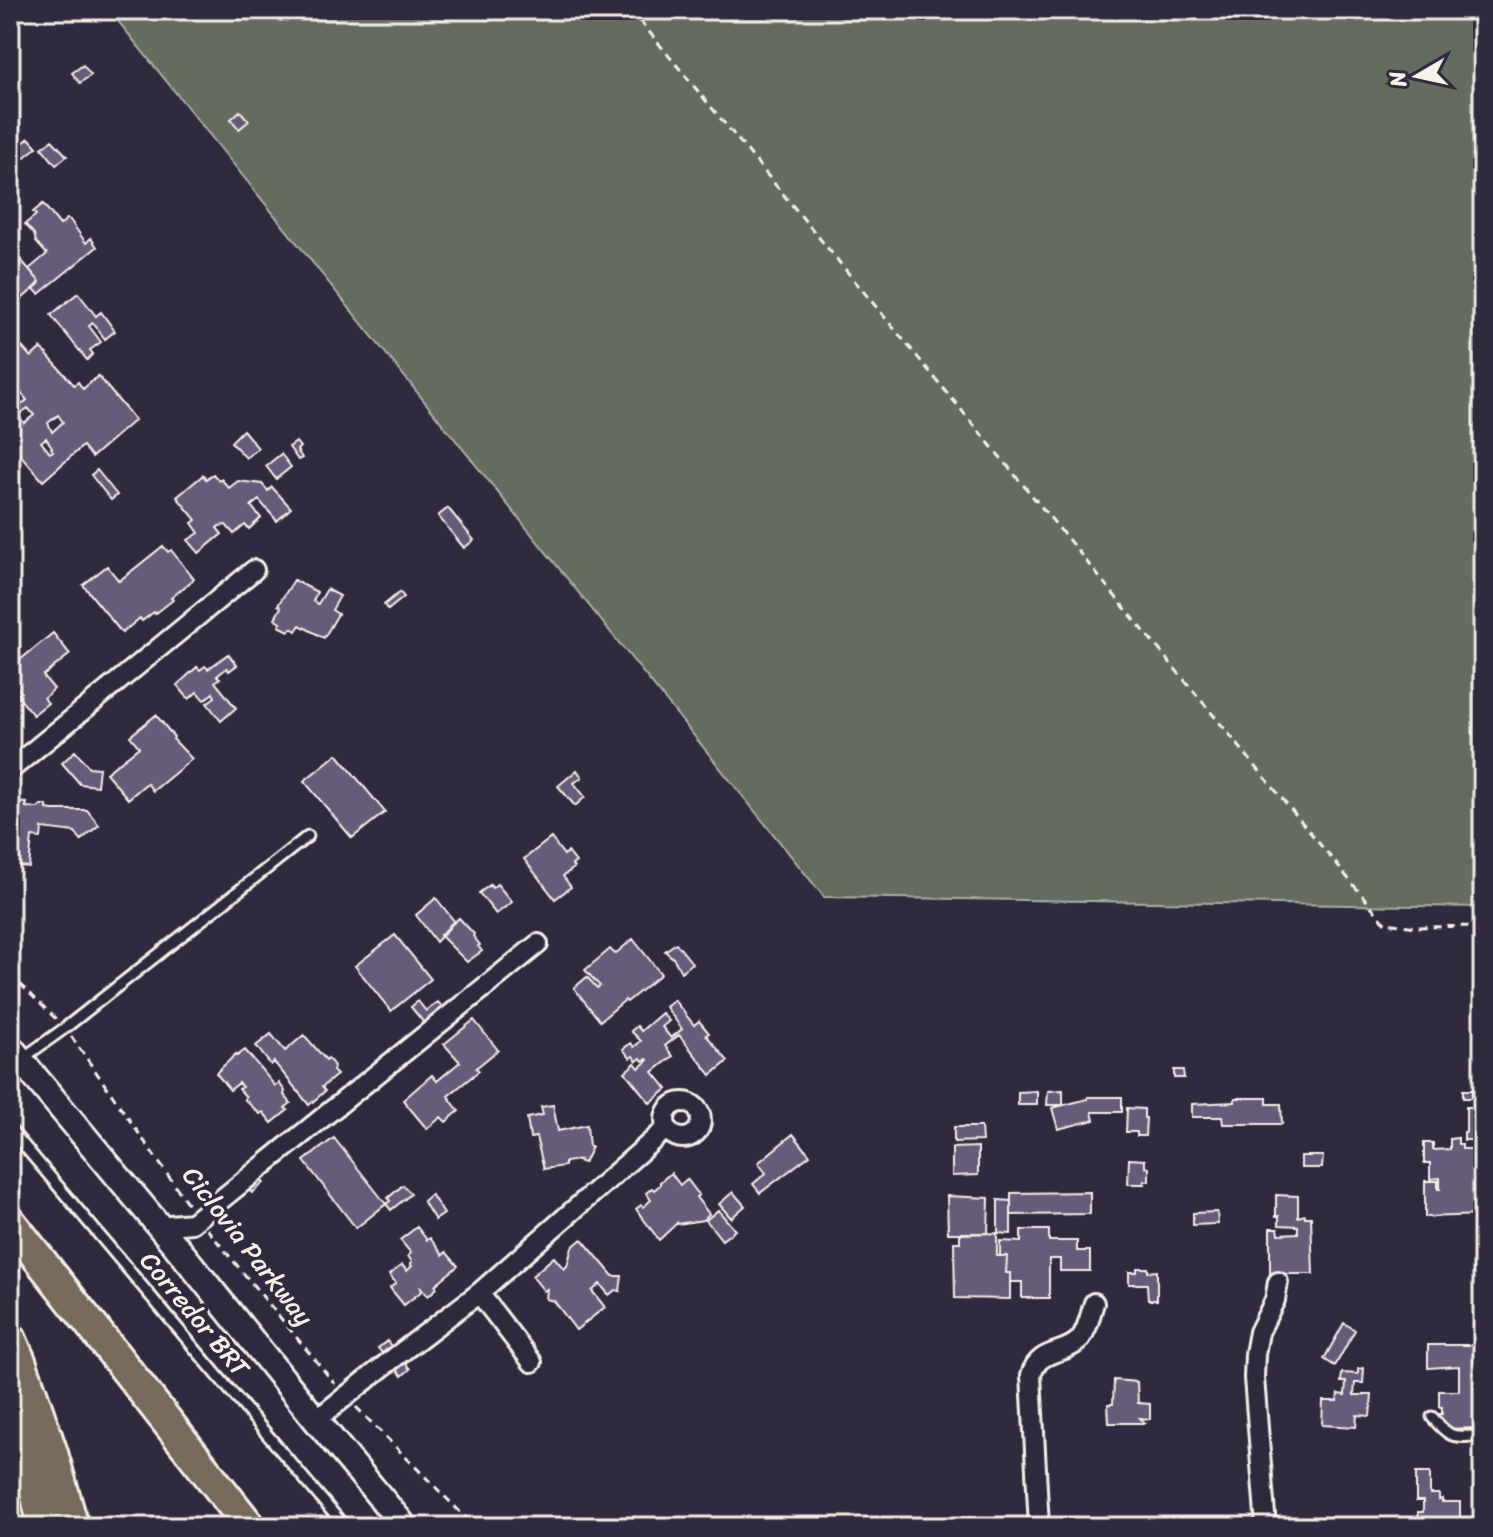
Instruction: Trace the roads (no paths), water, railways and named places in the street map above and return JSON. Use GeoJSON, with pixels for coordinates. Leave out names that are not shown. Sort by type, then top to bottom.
{"type":"FeatureCollection","features":[{"type":"Feature","properties":{"kind":"highway"},"geometry":{"type":"LineString","coordinates":[[10,1222],[250,1527]]}},
{"type":"Feature","properties":{"kind":"highway"},"geometry":{"type":"LineString","coordinates":[[10,1338],[52,1453],[73,1527]]}},
{"type":"Feature","properties":{"kind":"highway"},"geometry":{"type":"LineString","coordinates":[[10,1412],[32,1475],[44,1527]]}},
{"type":"Feature","properties":{"kind":"main road"},"geometry":{"type":"LineString","coordinates":[[15,1054],[405,1527]]}},
{"type":"Feature","properties":{"kind":"street"},"geometry":{"type":"LineString","coordinates":[[10,770],[254,570]]}},
{"type":"Feature","properties":{"kind":"street"},"geometry":{"type":"LineString","coordinates":[[158,1226],[195,1220],[538,944]]}},
{"type":"Feature","properties":{"kind":"street"},"geometry":{"type":"LineString","coordinates":[[316,1420],[479,1293],[667,1128]]}},
{"type":"Feature","properties":{"kind":"street"},"geometry":{"type":"LineString","coordinates":[[185,1257],[195,1220]]}},
{"type":"Feature","properties":{"kind":"street"},"geometry":{"type":"LineString","coordinates":[[1266,1527],[1254,1378],[1255,1354],[1259,1332],[1275,1300],[1278,1282]]}},
{"type":"Feature","properties":{"kind":"street"},"geometry":{"type":"LineString","coordinates":[[479,1293],[532,1362]]}},
{"type":"Feature","properties":{"kind":"street"},"geometry":{"type":"LineString","coordinates":[[1039,1527],[1031,1375],[1034,1365],[1042,1358],[1081,1338],[1094,1303]]}},
{"type":"Feature","properties":{"kind":"lane"},"geometry":{"type":"LineString","coordinates":[[15,1054],[65,1028],[308,836]]}},
{"type":"Feature","properties":{"kind":"lane","name":"Corredor BRT"},"geometry":{"type":"LineString","coordinates":[[10,1129],[345,1527]]}},
{"type":"Feature","properties":{"kind":"lane"},"geometry":{"type":"LineString","coordinates":[[1432,1417],[1450,1436],[1483,1436]]}}]}
